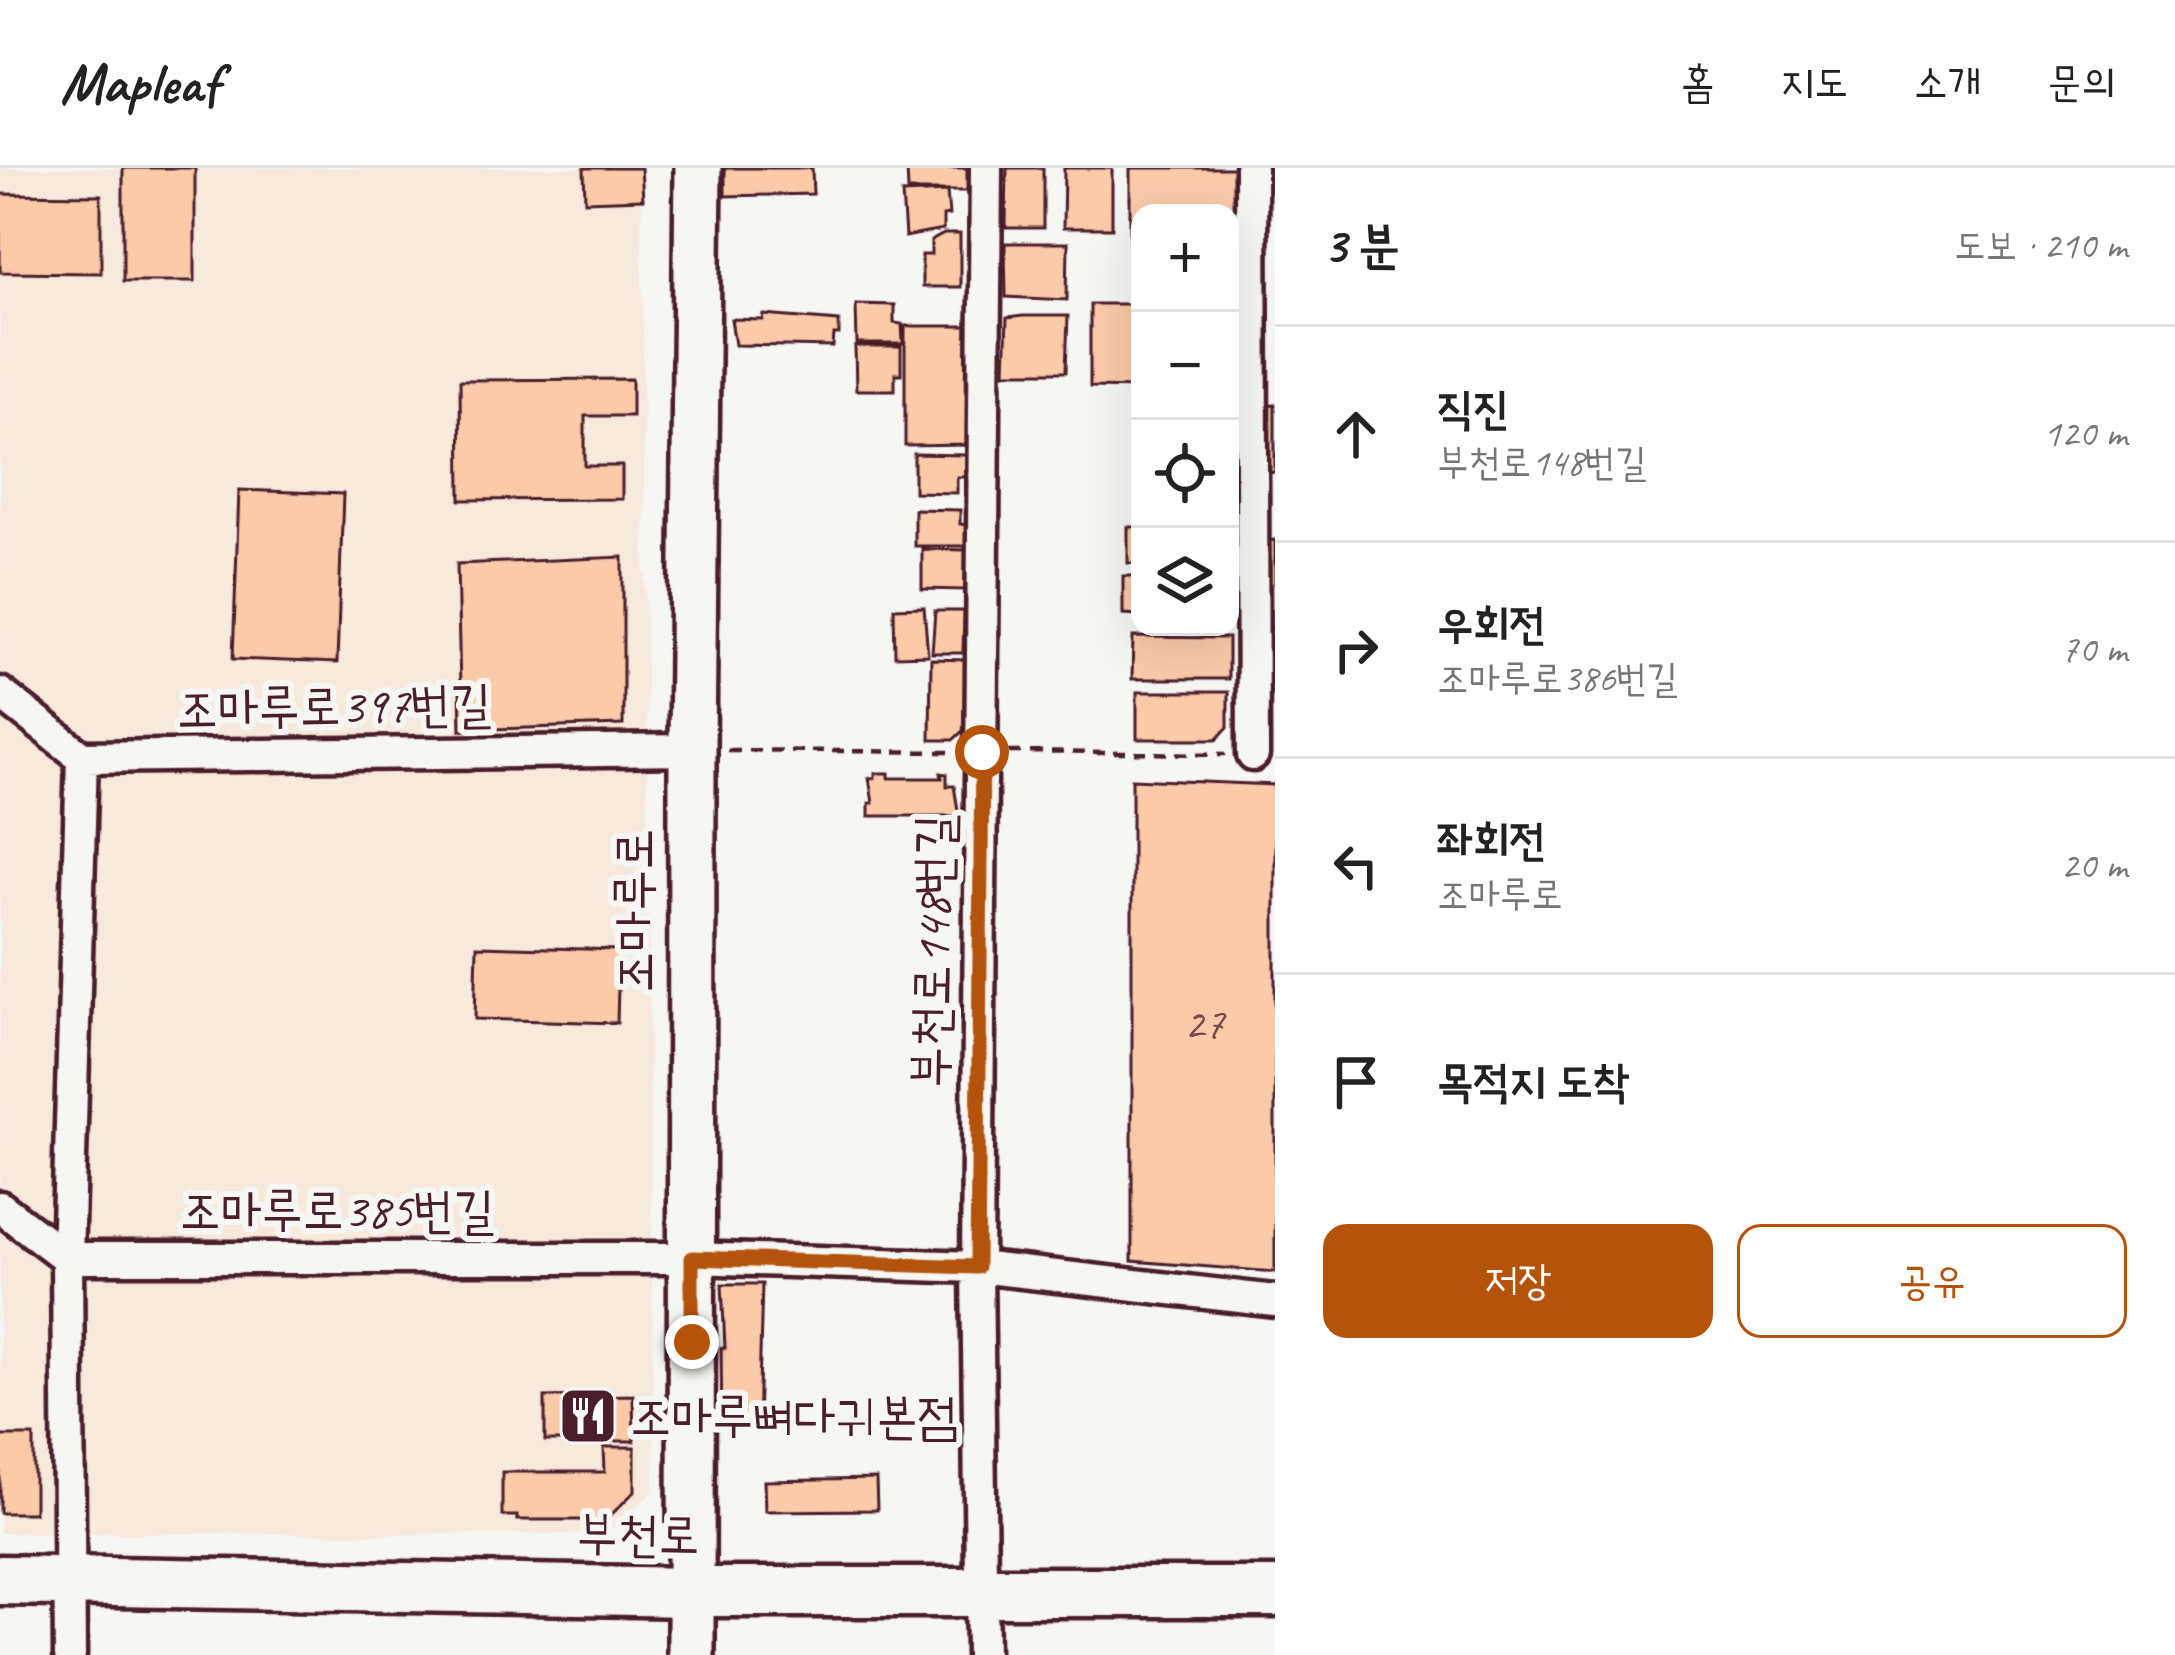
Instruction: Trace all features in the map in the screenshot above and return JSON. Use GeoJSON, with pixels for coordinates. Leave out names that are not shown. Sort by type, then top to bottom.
{"type":"FeatureCollection","features":[{"type":"Feature","properties":{"kind":"main road","name":"부천로"},"geometry":{"type":"LineString","coordinates":[[0,1580],[692,1592],[1275,1592]]}},
{"type":"Feature","properties":{"kind":"street","name":"조마루로"},"geometry":{"type":"LineString","coordinates":[[691,1655],[698,168]]}},
{"type":"Feature","properties":{"kind":"street","name":"부천로148번길"},"geometry":{"type":"LineString","coordinates":[[982,1655],[977,1267],[986,168]]}},
{"type":"Feature","properties":{"kind":"street"},"geometry":{"type":"LineString","coordinates":[[1251,168],[1253,754]]}},
{"type":"Feature","properties":{"kind":"street"},"geometry":{"type":"LineString","coordinates":[[0,692],[82,757],[67,1258],[70,1655]]}},
{"type":"Feature","properties":{"kind":"street","name":"조마루로397번길"},"geometry":{"type":"LineString","coordinates":[[82,757],[692,750]]}},
{"type":"Feature","properties":{"kind":"street"},"geometry":{"type":"LineString","coordinates":[[0,1207],[67,1258]]}},
{"type":"Feature","properties":{"kind":"street","name":"조마루로385번길"},"geometry":{"type":"LineString","coordinates":[[67,1258],[692,1258],[977,1267],[1275,1301]]}},
{"type":"Feature","properties":{"kind":"shaded area"},"geometry":{"type":"Polygon","coordinates":[[[0,168],[641,168],[654,1491],[606,1534],[0,1533],[0,168]]]}},
{"type":"Feature","properties":{"kind":"building"},"geometry":{"type":"Polygon","coordinates":[[[123,168],[195,168],[195,281],[123,281],[123,168]]]}},
{"type":"Feature","properties":{"kind":"building"},"geometry":{"type":"Polygon","coordinates":[[[584,168],[641,168],[643,199],[585,201],[584,168]]]}},
{"type":"Feature","properties":{"kind":"building"},"geometry":{"type":"Polygon","coordinates":[[[725,168],[812,168],[813,194],[725,196],[725,168]]]}},
{"type":"Feature","properties":{"kind":"building"},"geometry":{"type":"Polygon","coordinates":[[[907,168],[967,168],[967,191],[908,191],[907,168]]]}},
{"type":"Feature","properties":{"kind":"building"},"geometry":{"type":"Polygon","coordinates":[[[1007,168],[1043,168],[1043,228],[1006,228],[1007,168]]]}},
{"type":"Feature","properties":{"kind":"building"},"geometry":{"type":"Polygon","coordinates":[[[1064,168],[1112,168],[1112,228],[1063,228],[1064,168]]]}},
{"type":"Feature","properties":{"kind":"building"},"geometry":{"type":"Polygon","coordinates":[[[1130,168],[1235,168],[1235,204],[1131,204],[1130,280],[1130,168]]]}},
{"type":"Feature","properties":{"kind":"building"},"geometry":{"type":"Polygon","coordinates":[[[947,192],[949,215],[943,216],[943,230],[905,237],[902,194],[947,192]]]}},
{"type":"Feature","properties":{"kind":"building"},"geometry":{"type":"Polygon","coordinates":[[[0,194],[101,195],[101,273],[0,272],[0,194]]]}},
{"type":"Feature","properties":{"kind":"building"},"geometry":{"type":"Polygon","coordinates":[[[944,234],[960,234],[960,287],[922,287],[922,255],[931,255],[931,241],[944,234]]]}},
{"type":"Feature","properties":{"kind":"building"},"geometry":{"type":"Polygon","coordinates":[[[1005,243],[1068,243],[1067,300],[1006,297],[1005,243]]]}},
{"type":"Feature","properties":{"kind":"building"},"geometry":{"type":"Polygon","coordinates":[[[856,304],[894,305],[894,323],[902,324],[903,344],[857,344],[856,304]]]}},
{"type":"Feature","properties":{"kind":"building"},"geometry":{"type":"Polygon","coordinates":[[[1090,304],[1131,304],[1131,388],[1090,387],[1090,304]]]}},
{"type":"Feature","properties":{"kind":"building"},"geometry":{"type":"Polygon","coordinates":[[[764,315],[839,321],[839,335],[834,335],[833,347],[735,345],[731,319],[763,320],[764,315]]]}},
{"type":"Feature","properties":{"kind":"building"},"geometry":{"type":"Polygon","coordinates":[[[1068,316],[1066,372],[1005,372],[1007,318],[1068,316]]]}},
{"type":"Feature","properties":{"kind":"building"},"geometry":{"type":"Polygon","coordinates":[[[905,326],[970,326],[970,445],[905,446],[905,326]]]}},
{"type":"Feature","properties":{"kind":"building"},"geometry":{"type":"Polygon","coordinates":[[[855,347],[901,347],[901,374],[895,374],[895,390],[856,390],[855,347]]]}},
{"type":"Feature","properties":{"kind":"building"},"geometry":{"type":"Polygon","coordinates":[[[632,379],[632,416],[585,416],[585,466],[622,466],[622,499],[461,500],[460,380],[632,379]]]}},
{"type":"Feature","properties":{"kind":"building"},"geometry":{"type":"Polygon","coordinates":[[[1275,405],[1275,472],[1267,473],[1265,406],[1275,405]]]}},
{"type":"Feature","properties":{"kind":"building"},"geometry":{"type":"Polygon","coordinates":[[[914,454],[966,455],[966,477],[957,477],[957,493],[914,492],[914,454]]]}},
{"type":"Feature","properties":{"kind":"building"},"geometry":{"type":"Polygon","coordinates":[[[239,490],[343,494],[337,663],[233,659],[239,490]]]}},
{"type":"Feature","properties":{"kind":"building"},"geometry":{"type":"Polygon","coordinates":[[[914,509],[960,510],[960,524],[968,525],[967,546],[914,546],[914,509]]]}},
{"type":"Feature","properties":{"kind":"building"},"geometry":{"type":"Polygon","coordinates":[[[1128,527],[1131,527],[1131,563],[1128,527]]]}},
{"type":"Feature","properties":{"kind":"building"},"geometry":{"type":"Polygon","coordinates":[[[1275,540],[1275,628],[1267,628],[1265,541],[1275,540]]]}},
{"type":"Feature","properties":{"kind":"building"},"geometry":{"type":"Polygon","coordinates":[[[922,549],[966,550],[965,590],[922,589],[922,549]]]}},
{"type":"Feature","properties":{"kind":"building"},"geometry":{"type":"Polygon","coordinates":[[[623,557],[623,725],[461,730],[457,564],[623,557]]]}},
{"type":"Feature","properties":{"kind":"building"},"geometry":{"type":"Polygon","coordinates":[[[1123,576],[1131,576],[1131,614],[1123,614],[1123,576]]]}},
{"type":"Feature","properties":{"kind":"building"},"geometry":{"type":"Polygon","coordinates":[[[924,607],[928,655],[895,656],[894,608],[924,607]]]}},
{"type":"Feature","properties":{"kind":"building"},"geometry":{"type":"Polygon","coordinates":[[[935,611],[964,611],[963,653],[932,653],[935,611]]]}},
{"type":"Feature","properties":{"kind":"building"},"geometry":{"type":"Polygon","coordinates":[[[1133,637],[1228,638],[1228,679],[1132,679],[1133,637]]]}},
{"type":"Feature","properties":{"kind":"building"},"geometry":{"type":"Polygon","coordinates":[[[931,659],[967,660],[967,727],[953,740],[930,740],[931,659]]]}},
{"type":"Feature","properties":{"kind":"building"},"geometry":{"type":"Polygon","coordinates":[[[1137,692],[1228,692],[1228,727],[1217,739],[1137,739],[1137,692]]]}},
{"type":"Feature","properties":{"kind":"building"},"geometry":{"type":"Polygon","coordinates":[[[875,773],[889,773],[889,778],[942,778],[941,773],[947,774],[959,816],[869,816],[869,803],[873,803],[869,778],[875,778],[875,773]]]}},
{"type":"Feature","properties":{"kind":"building"},"geometry":{"type":"Polygon","coordinates":[[[1132,779],[1275,785],[1275,1272],[1132,1261],[1132,779]]]}},
{"type":"Feature","properties":{"kind":"building"},"geometry":{"type":"Polygon","coordinates":[[[477,946],[619,950],[617,1023],[475,1019],[477,946]]]}},
{"type":"Feature","properties":{"kind":"building"},"geometry":{"type":"Polygon","coordinates":[[[722,1284],[762,1284],[758,1426],[722,1426],[722,1284]]]}},
{"type":"Feature","properties":{"kind":"building"},"geometry":{"type":"Polygon","coordinates":[[[633,1395],[634,1441],[545,1441],[545,1397],[633,1395]]]}},
{"type":"Feature","properties":{"kind":"building"},"geometry":{"type":"Polygon","coordinates":[[[0,1436],[34,1436],[34,1513],[0,1513],[0,1436]]]}},
{"type":"Feature","properties":{"kind":"building"},"geometry":{"type":"Polygon","coordinates":[[[604,1447],[635,1447],[635,1491],[606,1520],[502,1516],[502,1472],[605,1472],[604,1447]]]}},
{"type":"Feature","properties":{"kind":"building"},"geometry":{"type":"Polygon","coordinates":[[[876,1479],[877,1510],[765,1511],[764,1481],[876,1479]]]}},
{"type":"Feature","properties":{"kind":"place","name":"조마루뼈다귀본점"},"geometry":{"type":"Point","coordinates":[588,1416]}},
{"type":"Feature","properties":{"kind":"route"},"geometry":{"type":"LineString","coordinates":[[692,1342],[692,1258],[977,1267],[982,752]]}}]}
